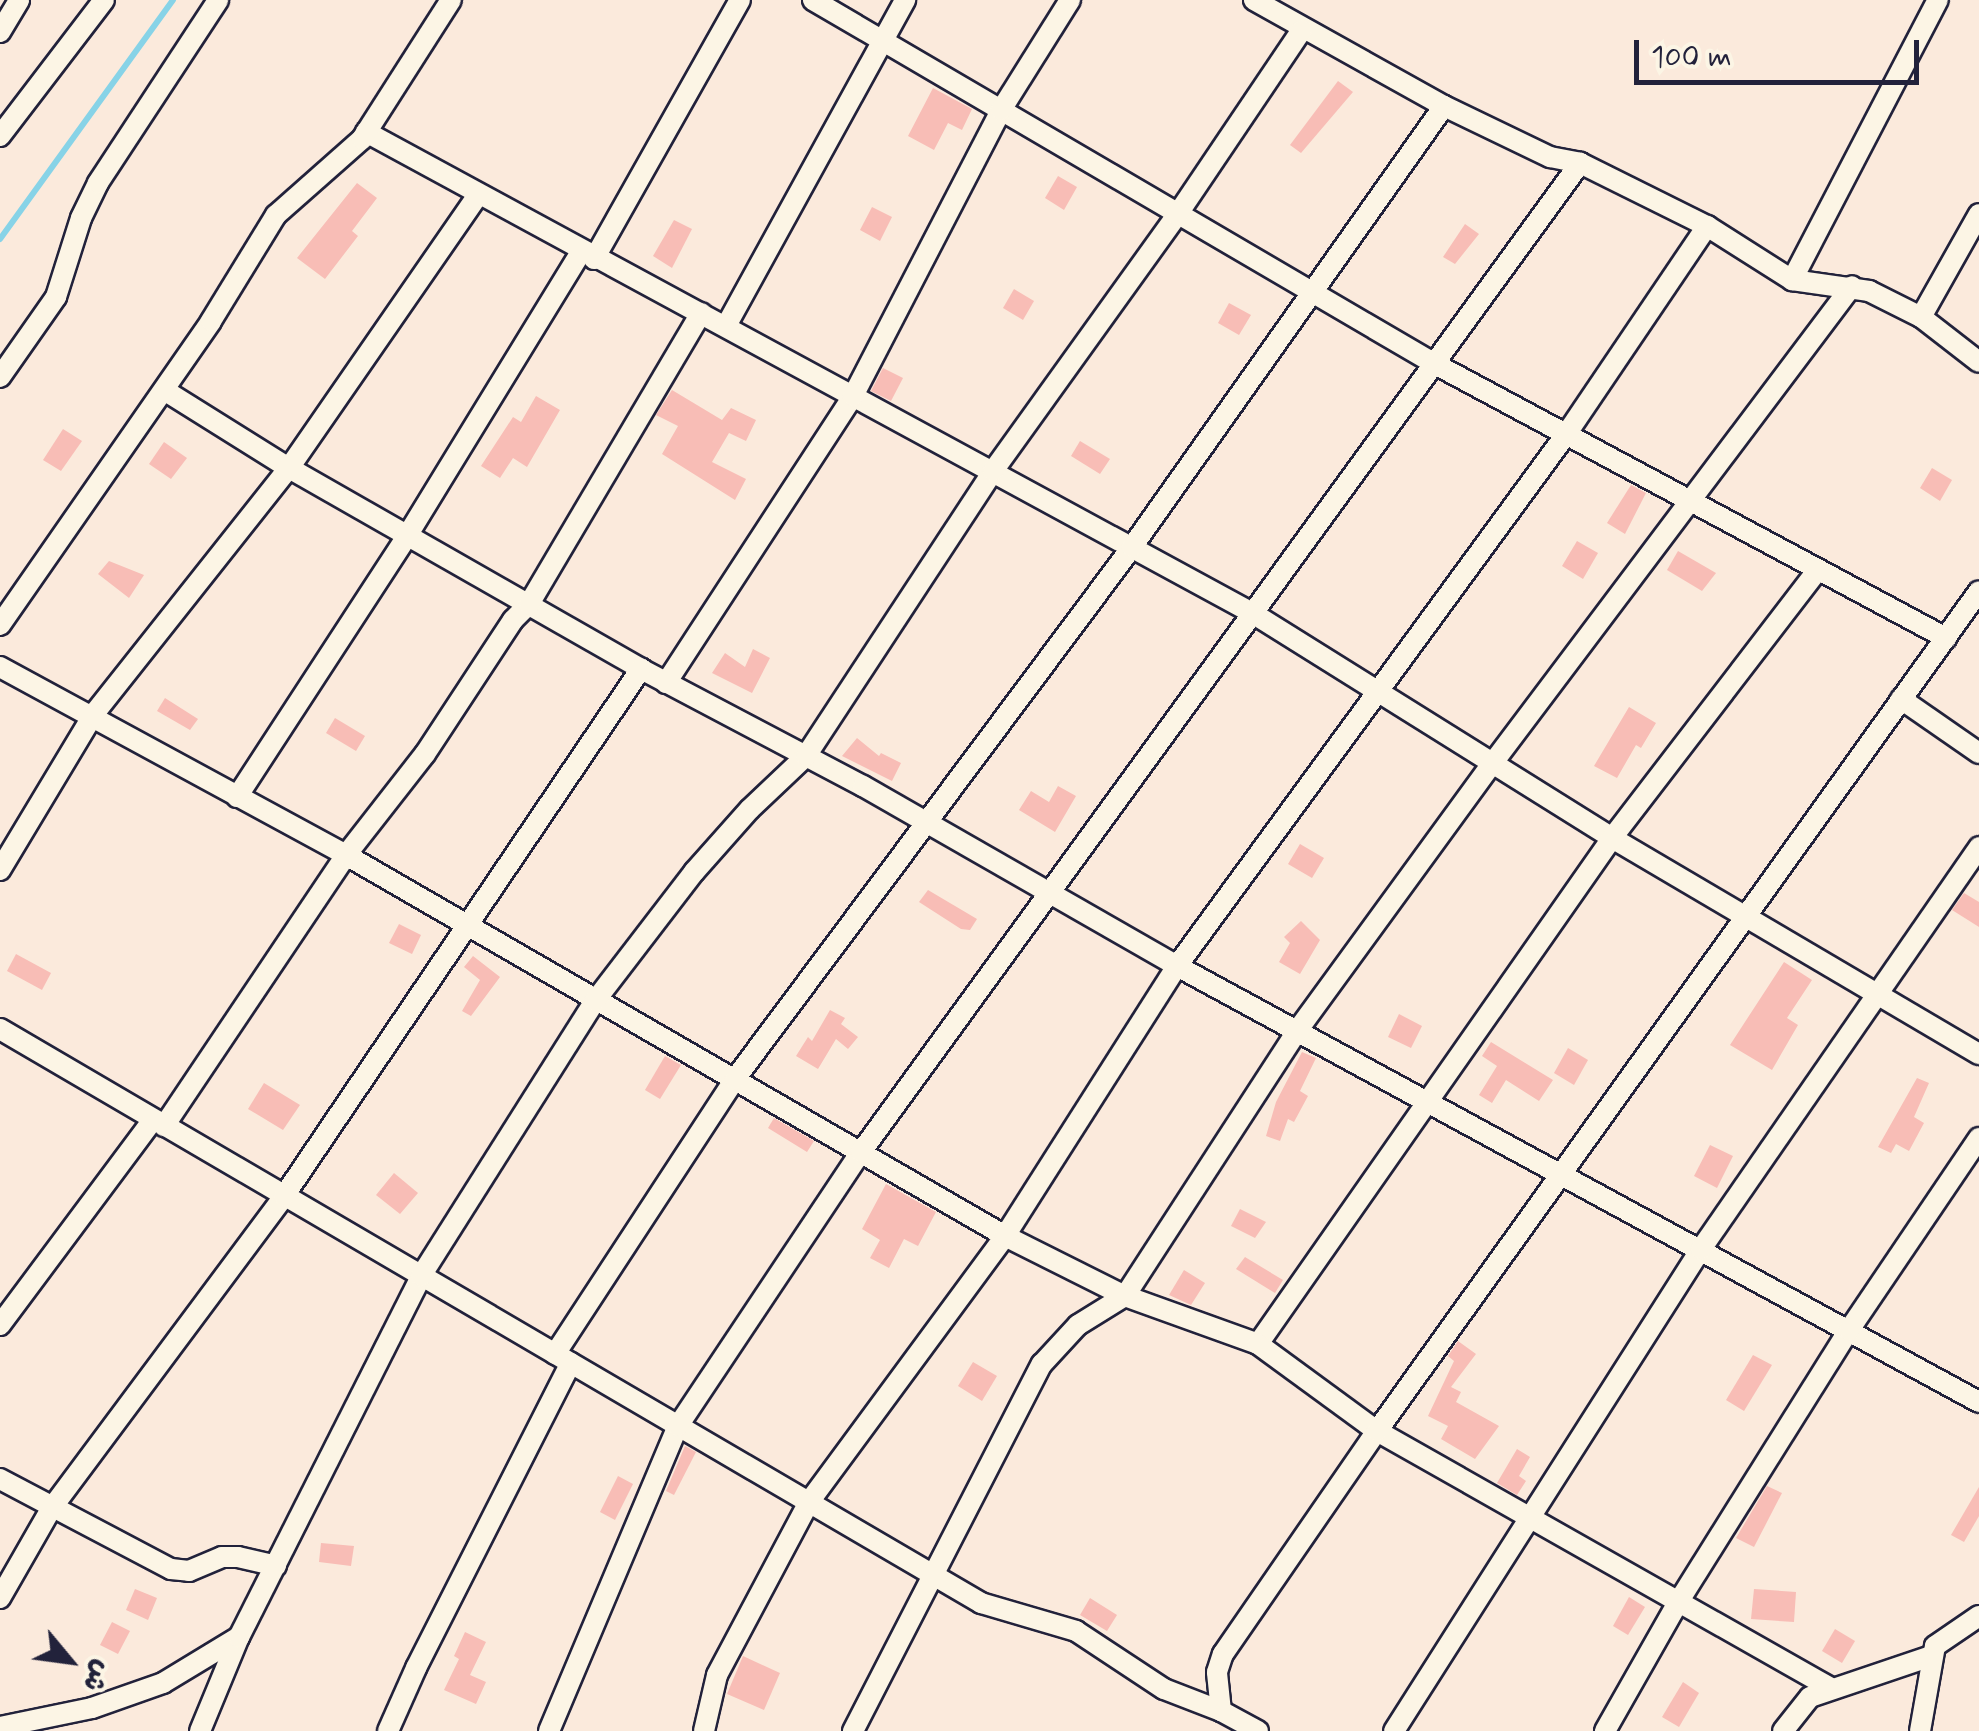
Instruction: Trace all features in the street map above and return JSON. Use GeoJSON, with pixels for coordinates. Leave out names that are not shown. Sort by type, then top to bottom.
{"type":"FeatureCollection","features":[{"type":"Feature","properties":{"kind":"street"},"geometry":{"type":"LineString","coordinates":[[0,32],[19,0]]}},
{"type":"Feature","properties":{"kind":"street"},"geometry":{"type":"LineString","coordinates":[[0,136],[104,0]]}},
{"type":"Feature","properties":{"kind":"street"},"geometry":{"type":"LineString","coordinates":[[0,377],[56,296],[82,218],[98,184],[218,0]]}},
{"type":"Feature","properties":{"kind":"street"},"geometry":{"type":"LineString","coordinates":[[0,626],[164,390],[276,215],[366,132],[451,0]]}},
{"type":"Feature","properties":{"kind":"street"},"geometry":{"type":"LineString","coordinates":[[238,798],[587,255],[740,0]]}},
{"type":"Feature","properties":{"kind":"street"},"geometry":{"type":"LineString","coordinates":[[814,0],[1435,364],[1946,638]]}},
{"type":"Feature","properties":{"kind":"street"},"geometry":{"type":"LineString","coordinates":[[726,326],[905,0]]}},
{"type":"Feature","properties":{"kind":"street"},"geometry":{"type":"LineString","coordinates":[[666,682],[854,396],[1001,110],[1070,0]]}},
{"type":"Feature","properties":{"kind":"street"},"geometry":{"type":"LineString","coordinates":[[1254,0],[1444,106],[1550,157],[1580,163],[1706,226],[1792,280],[1852,286],[1921,317],[1979,362]]}},
{"type":"Feature","properties":{"kind":"street"},"geometry":{"type":"LineString","coordinates":[[1792,280],[1938,0]]}},
{"type":"Feature","properties":{"kind":"street"},"geometry":{"type":"LineString","coordinates":[[200,1731],[239,1636],[422,1276],[595,1001],[694,872],[750,809],[806,756],[993,472],[1178,214],[1302,30]]}},
{"type":"Feature","properties":{"kind":"street"},"geometry":{"type":"LineString","coordinates":[[388,1731],[563,1359],[735,1078],[1132,548],[1444,106]]}},
{"type":"Feature","properties":{"kind":"street"},"geometry":{"type":"LineString","coordinates":[[366,132],[1254,614],[1612,838],[1746,913],[1979,1054]]}},
{"type":"Feature","properties":{"kind":"street"},"geometry":{"type":"LineString","coordinates":[[549,1731],[678,1426],[861,1152],[1580,163]]}},
{"type":"Feature","properties":{"kind":"street"},"geometry":{"type":"LineString","coordinates":[[0,870],[94,715],[289,468],[478,195]]}},
{"type":"Feature","properties":{"kind":"street"},"geometry":{"type":"LineString","coordinates":[[1921,317],[1979,214]]}},
{"type":"Feature","properties":{"kind":"street"},"geometry":{"type":"LineString","coordinates":[[704,1731],[717,1675],[809,1502],[1004,1236],[1177,966],[1567,433],[1706,226]]}},
{"type":"Feature","properties":{"kind":"street"},"geometry":{"type":"LineString","coordinates":[[854,1731],[1042,1364],[1078,1325],[1125,1296],[1297,1031],[1492,764],[1852,286]]}},
{"type":"Feature","properties":{"kind":"street"},"geometry":{"type":"LineString","coordinates":[[0,1325],[159,1123],[346,855],[425,754],[512,620],[529,604],[701,313]]}},
{"type":"Feature","properties":{"kind":"street"},"geometry":{"type":"LineString","coordinates":[[164,390],[289,468],[641,669],[928,823],[1177,966],[1978,1398]]}},
{"type":"Feature","properties":{"kind":"street"},"geometry":{"type":"LineString","coordinates":[[1258,1344],[1612,838],[1818,570]]}},
{"type":"Feature","properties":{"kind":"street"},"geometry":{"type":"LineString","coordinates":[[1222,1710],[1217,1672],[1223,1654],[1560,1174],[1979,592]]}},
{"type":"Feature","properties":{"kind":"street"},"geometry":{"type":"LineString","coordinates":[[0,667],[346,855],[1004,1236],[1125,1296],[1258,1344],[1377,1432],[1828,1688]]}},
{"type":"Feature","properties":{"kind":"street"},"geometry":{"type":"LineString","coordinates":[[0,1598],[52,1508],[284,1196],[641,669]]}},
{"type":"Feature","properties":{"kind":"street"},"geometry":{"type":"LineString","coordinates":[[1902,699],[1979,752]]}},
{"type":"Feature","properties":{"kind":"street"},"geometry":{"type":"LineString","coordinates":[[1394,1731],[1532,1521],[1701,1249],[1979,847]]}},
{"type":"Feature","properties":{"kind":"street"},"geometry":{"type":"LineString","coordinates":[[0,1028],[998,1611],[1076,1631],[1164,1689],[1222,1710],[1258,1731]]}},
{"type":"Feature","properties":{"kind":"street"},"geometry":{"type":"LineString","coordinates":[[1606,1731],[1677,1604],[1849,1330],[1979,1138]]}},
{"type":"Feature","properties":{"kind":"street"},"geometry":{"type":"LineString","coordinates":[[0,1479],[181,1572],[222,1558],[276,1566]]}},
{"type":"Feature","properties":{"kind":"street"},"geometry":{"type":"LineString","coordinates":[[1921,1730],[1931,1656],[1941,1639],[1979,1616]]}},
{"type":"Feature","properties":{"kind":"street"},"geometry":{"type":"LineString","coordinates":[[8,1727],[92,1708],[162,1682],[239,1636]]}},
{"type":"Feature","properties":{"kind":"street"},"geometry":{"type":"LineString","coordinates":[[1783,1731],[1810,1697],[1931,1656]]}},
{"type":"Feature","properties":{"kind":"building"},"geometry":{"type":"Polygon","coordinates":[[[1338,81],[1353,92],[1301,153],[1290,145],[1338,81]]]}},
{"type":"Feature","properties":{"kind":"building"},"geometry":{"type":"Polygon","coordinates":[[[933,88],[972,109],[962,130],[948,123],[934,150],[908,136],[933,88]]]}},
{"type":"Feature","properties":{"kind":"building"},"geometry":{"type":"Polygon","coordinates":[[[1058,176],[1077,187],[1064,210],[1045,198],[1058,176]]]}},
{"type":"Feature","properties":{"kind":"building"},"geometry":{"type":"Polygon","coordinates":[[[357,183],[377,198],[352,231],[358,236],[325,279],[297,258],[357,183]]]}},
{"type":"Feature","properties":{"kind":"building"},"geometry":{"type":"Polygon","coordinates":[[[872,207],[892,217],[880,241],[860,230],[872,207]]]}},
{"type":"Feature","properties":{"kind":"building"},"geometry":{"type":"Polygon","coordinates":[[[674,220],[692,229],[672,268],[653,256],[674,220]]]}},
{"type":"Feature","properties":{"kind":"building"},"geometry":{"type":"Polygon","coordinates":[[[1465,224],[1479,234],[1455,264],[1443,257],[1465,224]]]}},
{"type":"Feature","properties":{"kind":"building"},"geometry":{"type":"Polygon","coordinates":[[[1014,289],[1034,301],[1023,320],[1003,308],[1014,289]]]}},
{"type":"Feature","properties":{"kind":"building"},"geometry":{"type":"Polygon","coordinates":[[[1229,303],[1251,315],[1239,335],[1218,323],[1229,303]]]}},
{"type":"Feature","properties":{"kind":"building"},"geometry":{"type":"Polygon","coordinates":[[[883,368],[903,378],[891,401],[871,391],[883,368]]]}},
{"type":"Feature","properties":{"kind":"building"},"geometry":{"type":"Polygon","coordinates":[[[672,390],[722,420],[731,408],[756,420],[746,441],[729,433],[712,462],[746,479],[735,500],[662,454],[678,426],[656,415],[672,390]]]}},
{"type":"Feature","properties":{"kind":"building"},"geometry":{"type":"Polygon","coordinates":[[[536,396],[560,410],[527,467],[513,458],[500,478],[481,466],[513,417],[521,422],[536,396]]]}},
{"type":"Feature","properties":{"kind":"building"},"geometry":{"type":"Polygon","coordinates":[[[63,429],[82,441],[61,471],[43,460],[63,429]]]}},
{"type":"Feature","properties":{"kind":"building"},"geometry":{"type":"Polygon","coordinates":[[[1080,441],[1110,459],[1100,474],[1071,456],[1080,441]]]}},
{"type":"Feature","properties":{"kind":"building"},"geometry":{"type":"Polygon","coordinates":[[[164,442],[187,458],[171,479],[149,464],[164,442]]]}},
{"type":"Feature","properties":{"kind":"building"},"geometry":{"type":"Polygon","coordinates":[[[1932,468],[1952,480],[1940,501],[1920,488],[1932,468]]]}},
{"type":"Feature","properties":{"kind":"building"},"geometry":{"type":"Polygon","coordinates":[[[1631,485],[1646,493],[1625,534],[1607,523],[1631,485]]]}},
{"type":"Feature","properties":{"kind":"building"},"geometry":{"type":"Polygon","coordinates":[[[1577,541],[1598,553],[1583,579],[1562,566],[1577,541]]]}},
{"type":"Feature","properties":{"kind":"building"},"geometry":{"type":"Polygon","coordinates":[[[1678,551],[1716,573],[1702,591],[1667,570],[1678,551]]]}},
{"type":"Feature","properties":{"kind":"building"},"geometry":{"type":"Polygon","coordinates":[[[109,561],[144,575],[129,598],[98,574],[109,561]]]}},
{"type":"Feature","properties":{"kind":"building"},"geometry":{"type":"Polygon","coordinates":[[[753,649],[770,658],[752,693],[712,673],[725,653],[745,667],[753,649]]]}},
{"type":"Feature","properties":{"kind":"building"},"geometry":{"type":"Polygon","coordinates":[[[165,698],[198,719],[190,730],[157,711],[165,698]]]}},
{"type":"Feature","properties":{"kind":"building"},"geometry":{"type":"Polygon","coordinates":[[[1629,707],[1656,723],[1641,748],[1636,745],[1617,778],[1594,766],[1629,707]]]}},
{"type":"Feature","properties":{"kind":"building"},"geometry":{"type":"Polygon","coordinates":[[[335,718],[365,736],[356,751],[326,733],[335,718]]]}},
{"type":"Feature","properties":{"kind":"building"},"geometry":{"type":"Polygon","coordinates":[[[857,738],[879,756],[881,753],[901,763],[892,781],[842,756],[857,738]]]}},
{"type":"Feature","properties":{"kind":"building"},"geometry":{"type":"Polygon","coordinates":[[[1058,786],[1076,796],[1055,832],[1019,810],[1031,791],[1049,802],[1058,786]]]}},
{"type":"Feature","properties":{"kind":"building"},"geometry":{"type":"Polygon","coordinates":[[[1300,844],[1324,858],[1312,878],[1288,864],[1300,844]]]}},
{"type":"Feature","properties":{"kind":"building"},"geometry":{"type":"Polygon","coordinates":[[[928,890],[977,919],[970,930],[961,929],[919,902],[928,890]]]}},
{"type":"Feature","properties":{"kind":"building"},"geometry":{"type":"Polygon","coordinates":[[[1964,893],[1979,902],[1979,927],[1952,910],[1964,893]]]}},
{"type":"Feature","properties":{"kind":"building"},"geometry":{"type":"Polygon","coordinates":[[[1301,921],[1320,940],[1300,974],[1279,962],[1290,943],[1284,937],[1301,921]]]}},
{"type":"Feature","properties":{"kind":"building"},"geometry":{"type":"Polygon","coordinates":[[[399,924],[421,935],[412,954],[389,943],[399,924]]]}},
{"type":"Feature","properties":{"kind":"building"},"geometry":{"type":"Polygon","coordinates":[[[16,954],[51,973],[42,990],[7,971],[16,954]]]}},
{"type":"Feature","properties":{"kind":"building"},"geometry":{"type":"Polygon","coordinates":[[[473,956],[500,977],[471,1016],[462,1011],[480,980],[464,967],[473,956]]]}},
{"type":"Feature","properties":{"kind":"building"},"geometry":{"type":"Polygon","coordinates":[[[1784,962],[1812,980],[1787,1018],[1798,1025],[1772,1070],[1730,1045],[1784,962]]]}},
{"type":"Feature","properties":{"kind":"building"},"geometry":{"type":"Polygon","coordinates":[[[830,1010],[845,1018],[841,1024],[858,1037],[848,1049],[836,1039],[818,1069],[796,1056],[808,1037],[812,1041],[830,1010]]]}},
{"type":"Feature","properties":{"kind":"building"},"geometry":{"type":"Polygon","coordinates":[[[1399,1014],[1422,1026],[1411,1048],[1388,1037],[1399,1014]]]}},
{"type":"Feature","properties":{"kind":"building"},"geometry":{"type":"Polygon","coordinates":[[[1491,1042],[1553,1080],[1539,1101],[1506,1080],[1492,1103],[1479,1095],[1497,1066],[1482,1056],[1491,1042]]]}},
{"type":"Feature","properties":{"kind":"building"},"geometry":{"type":"Polygon","coordinates":[[[1568,1048],[1588,1060],[1574,1085],[1554,1073],[1568,1048]]]}},
{"type":"Feature","properties":{"kind":"building"},"geometry":{"type":"Polygon","coordinates":[[[1302,1052],[1316,1058],[1300,1091],[1308,1096],[1294,1122],[1288,1119],[1280,1141],[1266,1136],[1276,1102],[1302,1052]]]}},
{"type":"Feature","properties":{"kind":"building"},"geometry":{"type":"Polygon","coordinates":[[[665,1056],[681,1065],[660,1099],[645,1090],[665,1056]]]}},
{"type":"Feature","properties":{"kind":"building"},"geometry":{"type":"Polygon","coordinates":[[[1917,1078],[1929,1083],[1914,1117],[1924,1123],[1909,1151],[1896,1144],[1891,1153],[1878,1147],[1917,1078]]]}},
{"type":"Feature","properties":{"kind":"building"},"geometry":{"type":"Polygon","coordinates":[[[264,1083],[300,1105],[283,1130],[248,1109],[264,1083]]]}},
{"type":"Feature","properties":{"kind":"building"},"geometry":{"type":"Polygon","coordinates":[[[774,1118],[814,1141],[807,1152],[768,1128],[774,1118]]]}},
{"type":"Feature","properties":{"kind":"building"},"geometry":{"type":"Polygon","coordinates":[[[1710,1145],[1733,1156],[1717,1188],[1694,1176],[1710,1145]]]}},
{"type":"Feature","properties":{"kind":"building"},"geometry":{"type":"Polygon","coordinates":[[[394,1173],[418,1193],[400,1214],[376,1195],[394,1173]]]}},
{"type":"Feature","properties":{"kind":"building"},"geometry":{"type":"Polygon","coordinates":[[[886,1184],[936,1212],[918,1246],[904,1239],[889,1268],[870,1258],[880,1240],[862,1229],[886,1184]]]}},
{"type":"Feature","properties":{"kind":"building"},"geometry":{"type":"Polygon","coordinates":[[[1240,1209],[1266,1222],[1255,1238],[1231,1226],[1240,1209]]]}},
{"type":"Feature","properties":{"kind":"building"},"geometry":{"type":"Polygon","coordinates":[[[1245,1257],[1283,1280],[1275,1293],[1236,1269],[1245,1257]]]}},
{"type":"Feature","properties":{"kind":"building"},"geometry":{"type":"Polygon","coordinates":[[[1184,1270],[1205,1283],[1191,1305],[1169,1295],[1184,1270]]]}},
{"type":"Feature","properties":{"kind":"building"},"geometry":{"type":"Polygon","coordinates":[[[1458,1341],[1476,1354],[1451,1387],[1461,1392],[1456,1402],[1499,1426],[1475,1459],[1441,1439],[1448,1426],[1428,1416],[1454,1361],[1448,1356],[1458,1341]]]}},
{"type":"Feature","properties":{"kind":"building"},"geometry":{"type":"Polygon","coordinates":[[[1753,1355],[1772,1365],[1744,1411],[1726,1400],[1753,1355]]]}},
{"type":"Feature","properties":{"kind":"building"},"geometry":{"type":"Polygon","coordinates":[[[973,1362],[997,1376],[982,1401],[958,1386],[973,1362]]]}},
{"type":"Feature","properties":{"kind":"building"},"geometry":{"type":"Polygon","coordinates":[[[685,1446],[696,1452],[674,1495],[666,1491],[685,1446]]]}},
{"type":"Feature","properties":{"kind":"building"},"geometry":{"type":"Polygon","coordinates":[[[1517,1449],[1530,1457],[1519,1476],[1526,1481],[1517,1495],[1497,1483],[1517,1449]]]}},
{"type":"Feature","properties":{"kind":"building"},"geometry":{"type":"Polygon","coordinates":[[[618,1476],[633,1484],[615,1520],[600,1512],[618,1476]]]}},
{"type":"Feature","properties":{"kind":"building"},"geometry":{"type":"Polygon","coordinates":[[[1767,1486],[1782,1493],[1754,1547],[1736,1538],[1767,1486]]]}},
{"type":"Feature","properties":{"kind":"building"},"geometry":{"type":"Polygon","coordinates":[[[1979,1487],[1979,1516],[1964,1542],[1951,1535],[1979,1487]]]}},
{"type":"Feature","properties":{"kind":"building"},"geometry":{"type":"Polygon","coordinates":[[[321,1543],[354,1546],[351,1566],[319,1562],[321,1543]]]}},
{"type":"Feature","properties":{"kind":"building"},"geometry":{"type":"Polygon","coordinates":[[[135,1589],[157,1598],[148,1620],[126,1610],[135,1589]]]}},
{"type":"Feature","properties":{"kind":"building"},"geometry":{"type":"Polygon","coordinates":[[[1754,1589],[1796,1592],[1794,1622],[1751,1619],[1754,1589]]]}},
{"type":"Feature","properties":{"kind":"building"},"geometry":{"type":"Polygon","coordinates":[[[1629,1597],[1645,1607],[1628,1635],[1613,1626],[1629,1597]]]}},
{"type":"Feature","properties":{"kind":"building"},"geometry":{"type":"Polygon","coordinates":[[[1090,1598],[1117,1615],[1107,1631],[1080,1615],[1090,1598]]]}},
{"type":"Feature","properties":{"kind":"building"},"geometry":{"type":"Polygon","coordinates":[[[112,1622],[130,1631],[118,1654],[100,1645],[112,1622]]]}},
{"type":"Feature","properties":{"kind":"building"},"geometry":{"type":"Polygon","coordinates":[[[1835,1629],[1855,1641],[1842,1663],[1822,1651],[1835,1629]]]}},
{"type":"Feature","properties":{"kind":"building"},"geometry":{"type":"Polygon","coordinates":[[[465,1632],[486,1642],[470,1675],[486,1682],[476,1704],[444,1690],[459,1659],[454,1656],[465,1632]]]}},
{"type":"Feature","properties":{"kind":"building"},"geometry":{"type":"Polygon","coordinates":[[[743,1656],[780,1673],[764,1710],[727,1694],[743,1656]]]}},
{"type":"Feature","properties":{"kind":"building"},"geometry":{"type":"Polygon","coordinates":[[[1683,1682],[1699,1693],[1679,1727],[1662,1717],[1683,1682]]]}},
{"type":"Feature","properties":{"kind":"waterway"},"geometry":{"type":"LineString","coordinates":[[0,239],[173,0]]}}]}
